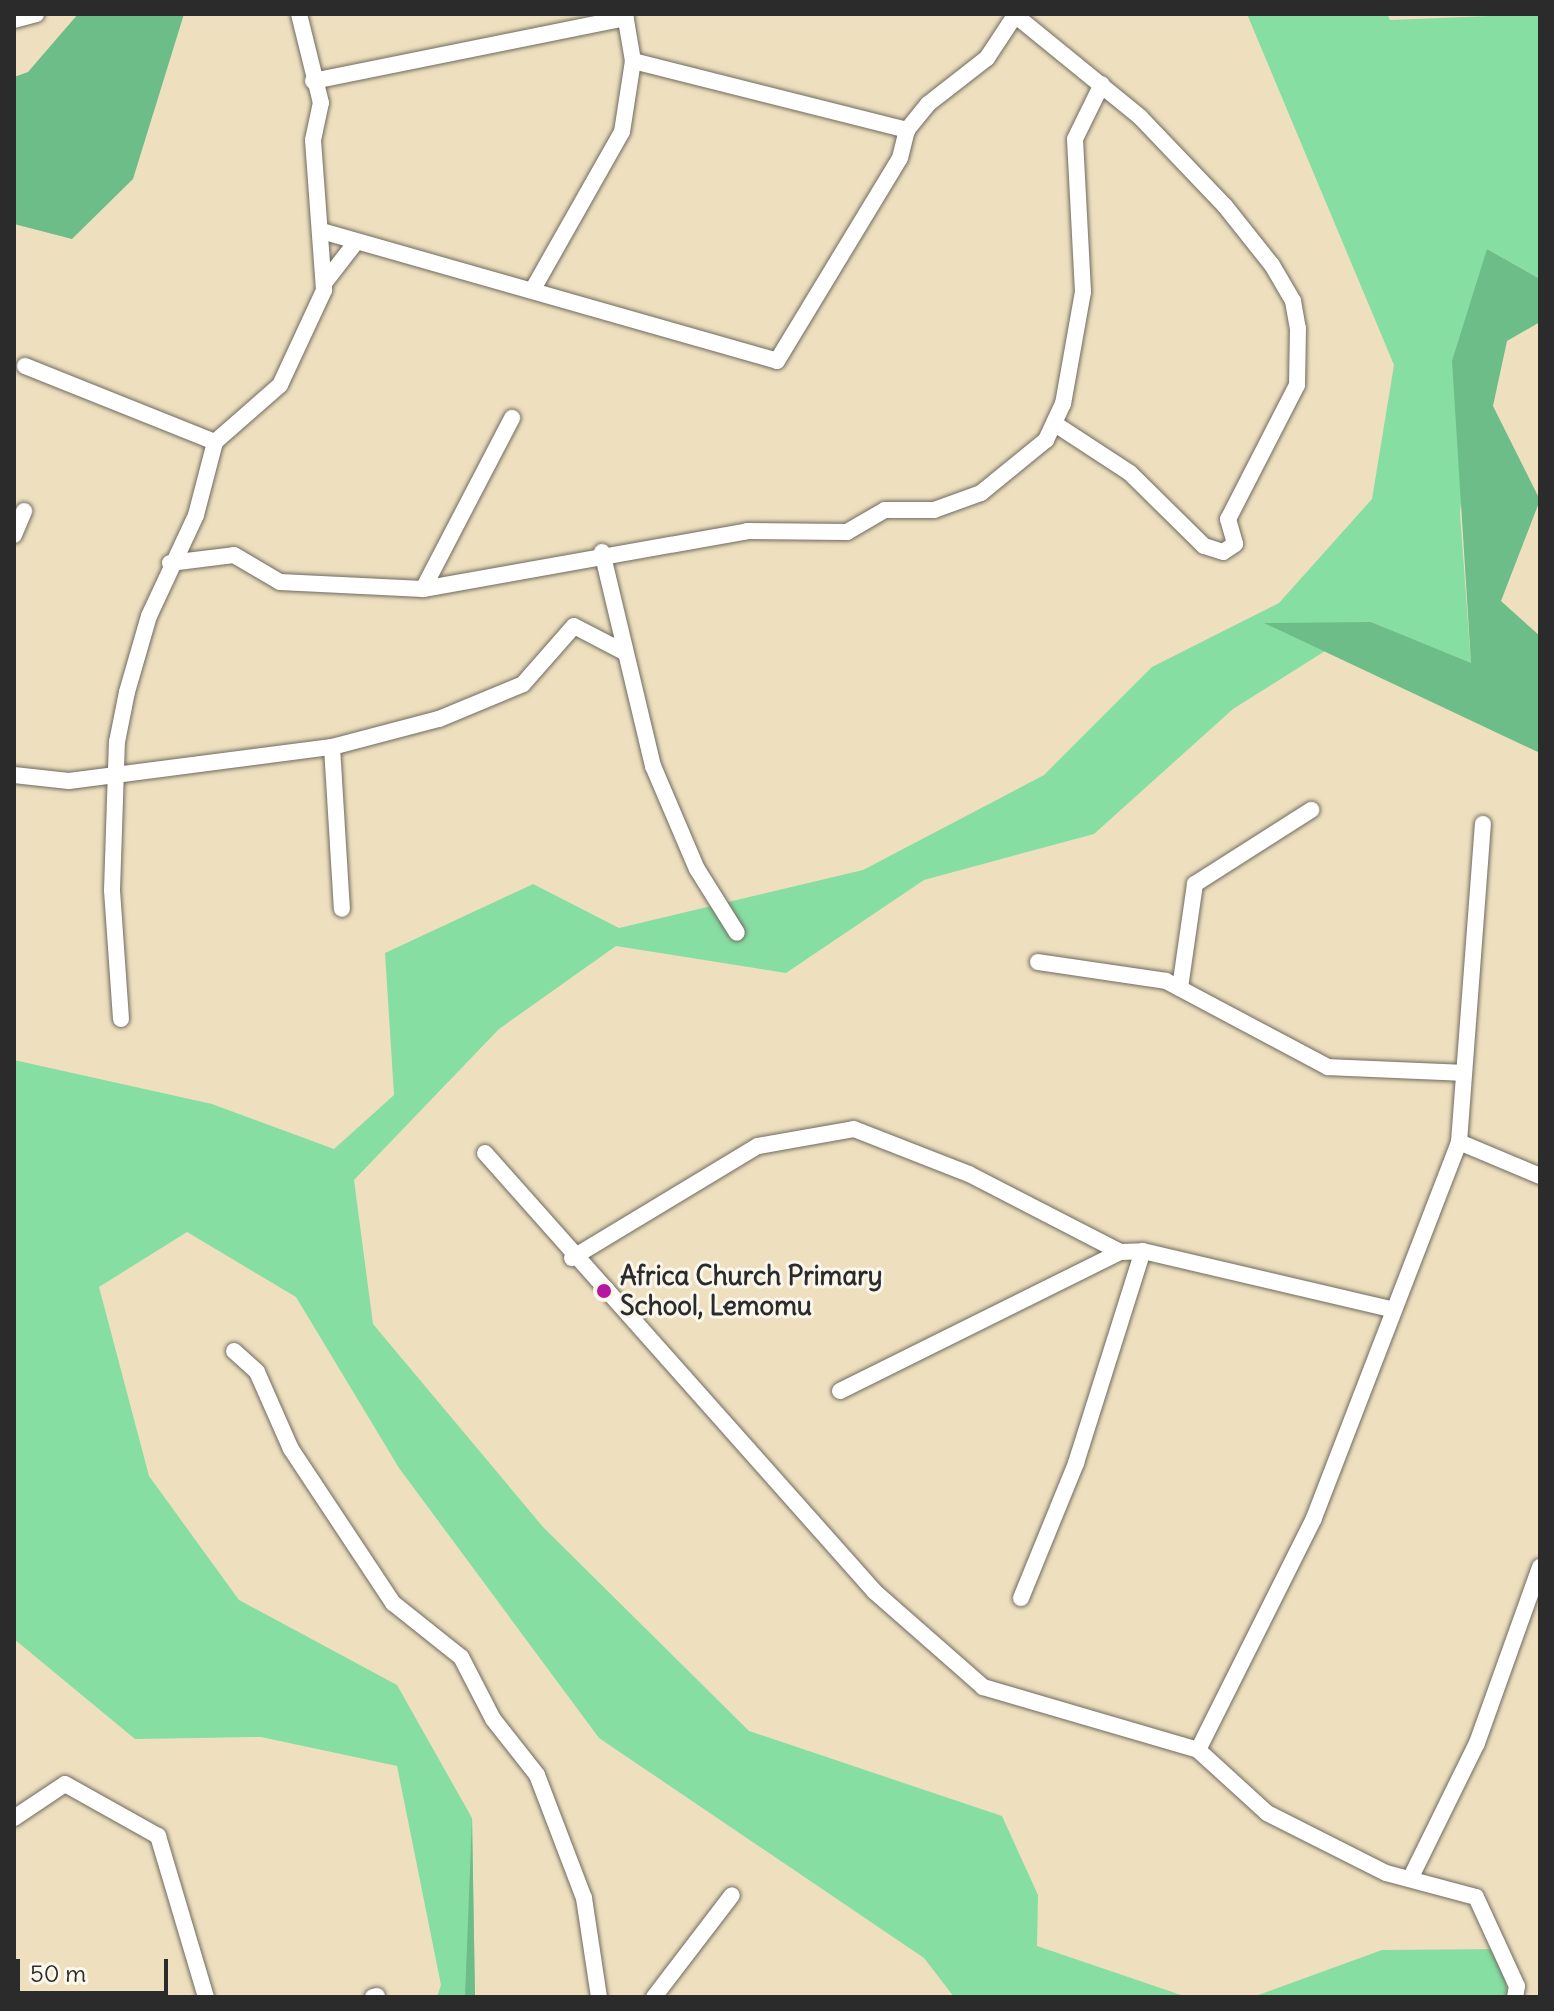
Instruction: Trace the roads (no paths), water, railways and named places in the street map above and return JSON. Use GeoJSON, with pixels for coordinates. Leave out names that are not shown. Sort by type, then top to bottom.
{"type":"FeatureCollection","features":[{"type":"Feature","properties":{"kind":"street"},"geometry":{"type":"LineString","coordinates":[[14,20],[36,14]]}},
{"type":"Feature","properties":{"kind":"street"},"geometry":{"type":"LineString","coordinates":[[121,1019],[112,890],[116,773],[127,692],[170,563],[196,515],[215,442],[280,385],[318,314],[325,282],[325,232],[313,140],[321,103],[313,81],[299,14]]}},
{"type":"Feature","properties":{"kind":"street"},"geometry":{"type":"LineString","coordinates":[[325,232],[353,246],[533,289],[777,361],[900,158],[907,130],[987,58],[1016,15],[1102,84],[1214,195],[1272,265],[1293,301],[1297,385],[1228,519],[1235,544],[1223,552],[1204,546],[1130,473],[1055,424]]}},
{"type":"Feature","properties":{"kind":"street"},"geometry":{"type":"LineString","coordinates":[[313,81],[625,16],[633,61],[622,132],[533,289]]}},
{"type":"Feature","properties":{"kind":"street"},"geometry":{"type":"LineString","coordinates":[[633,61],[907,130]]}},
{"type":"Feature","properties":{"kind":"street"},"geometry":{"type":"LineString","coordinates":[[170,563],[234,555],[280,582],[423,589],[602,552],[747,531],[847,532],[885,510],[934,510],[1012,471],[1055,424],[1083,292],[1075,139],[1102,84]]}},
{"type":"Feature","properties":{"kind":"street"},"geometry":{"type":"LineString","coordinates":[[325,282],[353,246]]}},
{"type":"Feature","properties":{"kind":"street"},"geometry":{"type":"LineString","coordinates":[[25,366],[215,442]]}},
{"type":"Feature","properties":{"kind":"street"},"geometry":{"type":"LineString","coordinates":[[423,589],[512,418]]}},
{"type":"Feature","properties":{"kind":"street"},"geometry":{"type":"LineString","coordinates":[[14,535],[24,511]]}},
{"type":"Feature","properties":{"kind":"street"},"geometry":{"type":"LineString","coordinates":[[602,552],[622,651],[653,766],[697,869],[737,933]]}},
{"type":"Feature","properties":{"kind":"street"},"geometry":{"type":"LineString","coordinates":[[14,775],[69,781],[332,747],[439,719],[523,684],[574,626],[622,651]]}},
{"type":"Feature","properties":{"kind":"street"},"geometry":{"type":"LineString","coordinates":[[332,747],[342,909]]}},
{"type":"Feature","properties":{"kind":"street"},"geometry":{"type":"LineString","coordinates":[[1180,988],[1195,884],[1311,810]]}},
{"type":"Feature","properties":{"kind":"street"},"geometry":{"type":"LineString","coordinates":[[1198,1750],[1314,1518],[1391,1309],[1459,1142],[1483,824]]}},
{"type":"Feature","properties":{"kind":"street"},"geometry":{"type":"LineString","coordinates":[[1038,962],[1180,988],[1328,1067],[1464,1073]]}},
{"type":"Feature","properties":{"kind":"street"},"geometry":{"type":"LineString","coordinates":[[572,1258],[758,1146],[854,1129],[969,1174],[1120,1252]]}},
{"type":"Feature","properties":{"kind":"street"},"geometry":{"type":"LineString","coordinates":[[1459,1142],[1540,1176]]}},
{"type":"Feature","properties":{"kind":"street"},"geometry":{"type":"LineString","coordinates":[[485,1153],[572,1258],[875,1592],[983,1687],[1198,1750],[1267,1813],[1386,1873],[1412,1875],[1476,1897],[1517,1986],[1515,1997]]}},
{"type":"Feature","properties":{"kind":"street"},"geometry":{"type":"LineString","coordinates":[[840,1391],[1120,1252],[1143,1251],[1391,1309]]}},
{"type":"Feature","properties":{"kind":"street"},"geometry":{"type":"LineString","coordinates":[[1021,1598],[1076,1463],[1143,1251]]}},
{"type":"Feature","properties":{"kind":"street"},"geometry":{"type":"LineString","coordinates":[[234,1351],[257,1372],[291,1449],[393,1603],[461,1657],[493,1719],[537,1775],[584,1898],[599,1997]]}},
{"type":"Feature","properties":{"kind":"street"},"geometry":{"type":"LineString","coordinates":[[1412,1875],[1477,1743],[1539,1570]]}},
{"type":"Feature","properties":{"kind":"street"},"geometry":{"type":"LineString","coordinates":[[14,1818],[65,1784],[158,1836],[206,1997]]}},
{"type":"Feature","properties":{"kind":"street"},"geometry":{"type":"LineString","coordinates":[[654,1997],[732,1895]]}},
{"type":"Feature","properties":{"kind":"place","name":"Africa Church Primary School, Lemomu"},"geometry":{"type":"Point","coordinates":[604,1291]}}]}
